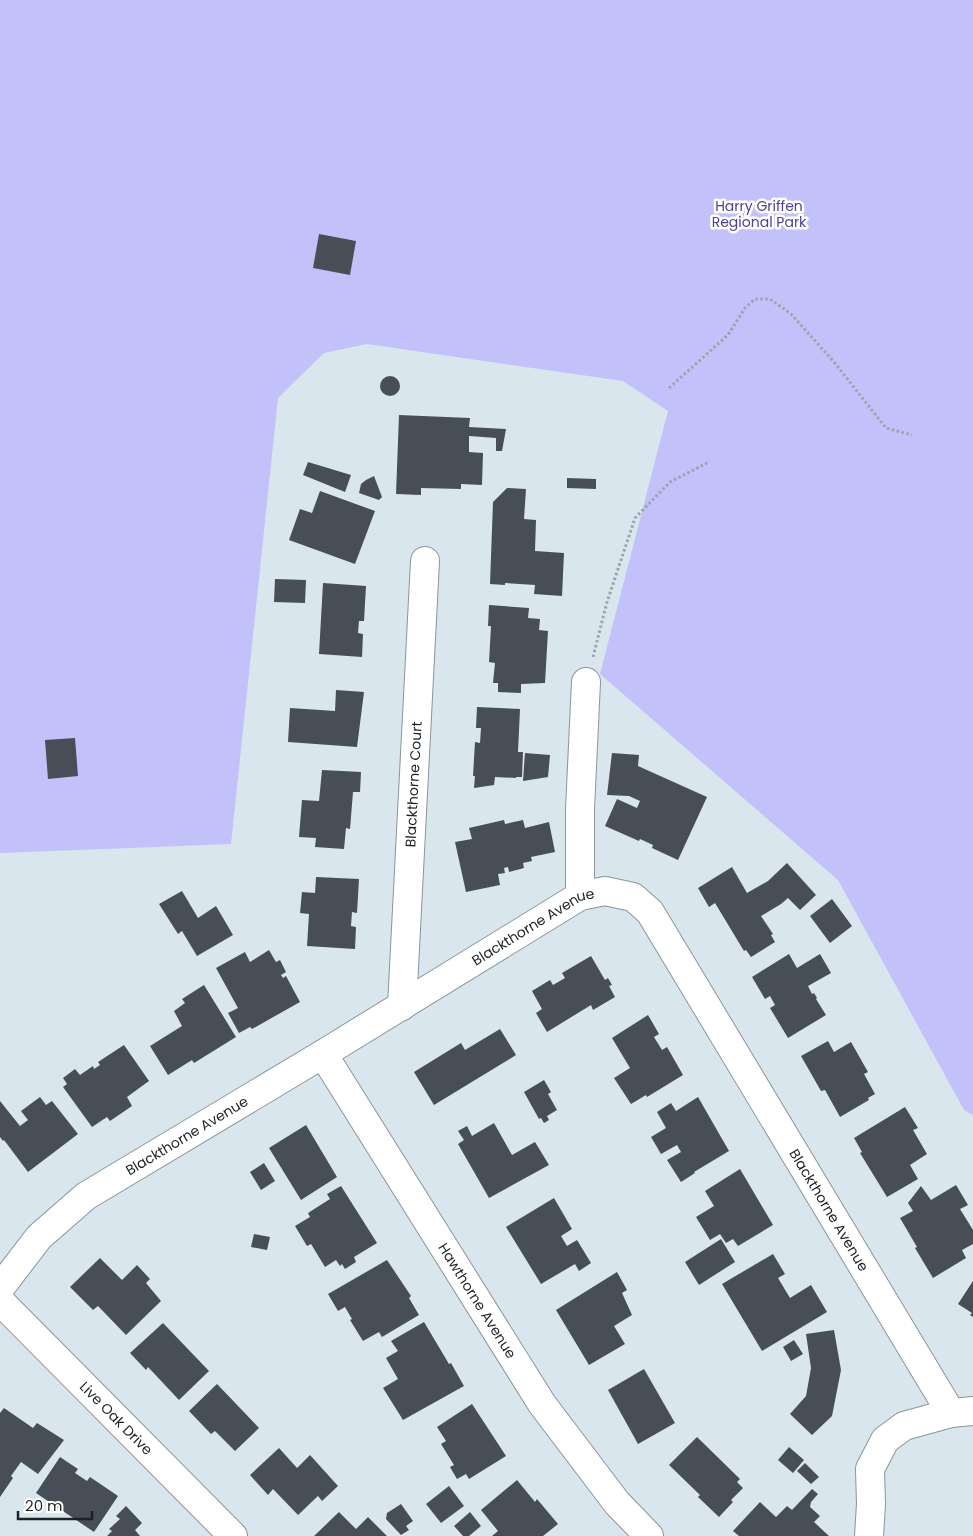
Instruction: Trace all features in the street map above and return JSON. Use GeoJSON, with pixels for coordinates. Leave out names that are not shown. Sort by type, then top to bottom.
{"type":"FeatureCollection","features":[{"type":"Feature","properties":{"kind":"street","name":"Blackthorne Court"},"geometry":{"type":"LineString","coordinates":[[402,1006],[425,561]]}},
{"type":"Feature","properties":{"kind":"street"},"geometry":{"type":"LineString","coordinates":[[580,896],[580,809],[586,682]]}},
{"type":"Feature","properties":{"kind":"street","name":"Blackthorne Avenue"},"geometry":{"type":"LineString","coordinates":[[0,1288],[39,1236],[86,1196],[323,1054],[580,896],[605,891],[633,897],[650,912],[962,1412]]}},
{"type":"Feature","properties":{"kind":"street","name":"Hawthorne Avenue"},"geometry":{"type":"LineString","coordinates":[[323,1054],[542,1404],[617,1503],[649,1536]]}},
{"type":"Feature","properties":{"kind":"street","name":"Live Oak Drive"},"geometry":{"type":"LineString","coordinates":[[0,1301],[232,1536]]}},
{"type":"Feature","properties":{"kind":"street"},"geometry":{"type":"LineString","coordinates":[[869,1536],[871,1504],[870,1469],[885,1440],[904,1426],[962,1412]]}},
{"type":"Feature","properties":{"kind":"path"},"geometry":{"type":"LineString","coordinates":[[669,388],[728,334],[745,308],[755,299],[770,299],[791,314],[834,362],[886,428],[912,435]]}},
{"type":"Feature","properties":{"kind":"path"},"geometry":{"type":"LineString","coordinates":[[586,682],[607,602],[635,518],[670,482],[709,462]]}},
{"type":"Feature","properties":{"kind":"green space","name":"Harry Griffen Regional Park"},"geometry":{"type":"Polygon","coordinates":[[[0,0],[973,0],[973,1115],[964,1110],[838,880],[600,674],[668,411],[623,381],[367,344],[324,353],[278,398],[231,844],[0,853],[0,0]]]}},
{"type":"Feature","properties":{"kind":"building"},"geometry":{"type":"Polygon","coordinates":[[[319,234],[356,241],[350,275],[313,268],[319,234]]]}},
{"type":"Feature","properties":{"kind":"building"},"geometry":{"type":"Polygon","coordinates":[[[390,376],[397,379],[400,386],[397,393],[390,396],[383,393],[380,386],[383,379],[390,376]]]}},
{"type":"Feature","properties":{"kind":"building"},"geometry":{"type":"Polygon","coordinates":[[[399,415],[470,418],[469,427],[506,429],[502,451],[496,451],[496,438],[469,436],[469,452],[483,453],[482,485],[461,484],[461,489],[421,488],[421,495],[396,494],[399,415]]]}},
{"type":"Feature","properties":{"kind":"building"},"geometry":{"type":"Polygon","coordinates":[[[308,462],[351,475],[345,492],[303,475],[308,462]]]}},
{"type":"Feature","properties":{"kind":"building"},"geometry":{"type":"Polygon","coordinates":[[[374,476],[382,497],[379,500],[359,493],[361,484],[374,476]]]}},
{"type":"Feature","properties":{"kind":"building"},"geometry":{"type":"Polygon","coordinates":[[[567,478],[596,479],[596,489],[567,488],[567,478]]]}},
{"type":"Feature","properties":{"kind":"building"},"geometry":{"type":"Polygon","coordinates":[[[507,488],[526,489],[524,519],[536,520],[535,551],[564,553],[562,596],[534,594],[535,585],[490,584],[493,502],[507,488]]]}},
{"type":"Feature","properties":{"kind":"building"},"geometry":{"type":"Polygon","coordinates":[[[320,491],[375,511],[355,564],[289,540],[300,509],[312,513],[320,491]]]}},
{"type":"Feature","properties":{"kind":"building"},"geometry":{"type":"Polygon","coordinates":[[[275,579],[306,580],[305,603],[274,602],[275,579]]]}},
{"type":"Feature","properties":{"kind":"building"},"geometry":{"type":"Polygon","coordinates":[[[323,583],[366,586],[364,621],[359,621],[358,633],[363,634],[362,657],[319,654],[323,583]]]}},
{"type":"Feature","properties":{"kind":"building"},"geometry":{"type":"Polygon","coordinates":[[[489,605],[529,608],[528,618],[540,619],[539,630],[548,631],[545,683],[521,684],[521,693],[498,692],[498,683],[493,683],[495,663],[489,662],[491,626],[488,626],[489,605]]]}},
{"type":"Feature","properties":{"kind":"building"},"geometry":{"type":"Polygon","coordinates":[[[336,690],[364,692],[357,747],[288,742],[290,708],[335,711],[336,690]]]}},
{"type":"Feature","properties":{"kind":"building"},"geometry":{"type":"Polygon","coordinates":[[[477,707],[520,709],[518,752],[523,752],[522,777],[495,777],[494,785],[474,788],[475,742],[480,743],[481,728],[476,728],[477,707]]]}},
{"type":"Feature","properties":{"kind":"building"},"geometry":{"type":"Polygon","coordinates":[[[75,738],[78,776],[48,779],[45,740],[75,738]]]}},
{"type":"Feature","properties":{"kind":"building"},"geometry":{"type":"Polygon","coordinates":[[[525,753],[550,755],[548,777],[523,781],[525,753]]]}},
{"type":"Feature","properties":{"kind":"building"},"geometry":{"type":"Polygon","coordinates":[[[612,753],[639,755],[638,766],[707,797],[678,860],[652,848],[653,845],[605,826],[617,799],[637,808],[640,801],[629,796],[607,795],[612,753]]]}},
{"type":"Feature","properties":{"kind":"building"},"geometry":{"type":"Polygon","coordinates":[[[322,770],[361,772],[360,792],[353,792],[350,829],[346,828],[344,849],[315,847],[316,838],[299,837],[302,800],[319,801],[322,770]]]}},
{"type":"Feature","properties":{"kind":"building"},"geometry":{"type":"Polygon","coordinates":[[[504,820],[505,824],[523,820],[525,828],[549,822],[555,852],[531,857],[532,861],[523,863],[524,868],[509,872],[508,867],[504,868],[505,873],[498,874],[500,885],[466,892],[455,842],[472,839],[469,828],[504,820]]]}},
{"type":"Feature","properties":{"kind":"building"},"geometry":{"type":"Polygon","coordinates":[[[787,863],[816,895],[800,910],[788,898],[761,916],[773,934],[771,935],[775,942],[751,957],[746,950],[744,951],[715,903],[709,907],[698,888],[732,867],[747,893],[768,881],[787,863]]]}},
{"type":"Feature","properties":{"kind":"building"},"geometry":{"type":"Polygon","coordinates":[[[316,877],[359,879],[357,913],[352,912],[351,926],[356,927],[355,949],[307,946],[309,914],[300,913],[302,892],[315,893],[316,877]]]}},
{"type":"Feature","properties":{"kind":"building"},"geometry":{"type":"Polygon","coordinates":[[[182,891],[198,918],[216,906],[233,935],[197,956],[182,931],[178,934],[159,904],[182,891]]]}},
{"type":"Feature","properties":{"kind":"building"},"geometry":{"type":"Polygon","coordinates":[[[832,899],[852,926],[830,943],[810,916],[832,899]]]}},
{"type":"Feature","properties":{"kind":"building"},"geometry":{"type":"Polygon","coordinates":[[[269,950],[276,962],[280,960],[286,972],[281,975],[283,978],[286,976],[300,1002],[252,1029],[250,1027],[239,1033],[228,1013],[238,1008],[216,968],[245,952],[250,962],[269,950]]]}},
{"type":"Feature","properties":{"kind":"building"},"geometry":{"type":"Polygon","coordinates":[[[789,954],[797,968],[820,954],[831,973],[808,986],[826,1015],[788,1038],[770,1008],[775,1005],[770,996],[765,999],[752,977],[789,954]]]}},
{"type":"Feature","properties":{"kind":"building"},"geometry":{"type":"Polygon","coordinates":[[[591,956],[605,980],[608,978],[612,985],[609,986],[615,997],[593,1010],[591,1005],[547,1032],[536,1013],[542,1009],[532,991],[550,980],[553,985],[565,978],[562,973],[591,956]]]}},
{"type":"Feature","properties":{"kind":"building"},"geometry":{"type":"Polygon","coordinates":[[[204,985],[236,1037],[194,1063],[192,1060],[168,1075],[150,1046],[182,1026],[174,1011],[185,1003],[182,999],[204,985]]]}},
{"type":"Feature","properties":{"kind":"building"},"geometry":{"type":"Polygon","coordinates":[[[648,1015],[659,1034],[654,1037],[662,1050],[667,1047],[683,1075],[647,1097],[646,1095],[631,1104],[614,1078],[630,1068],[612,1038],[648,1015]]]}},
{"type":"Feature","properties":{"kind":"building"},"geometry":{"type":"Polygon","coordinates":[[[500,1029],[516,1055],[434,1105],[414,1072],[461,1043],[465,1050],[500,1029]]]}},
{"type":"Feature","properties":{"kind":"building"},"geometry":{"type":"Polygon","coordinates":[[[828,1041],[834,1052],[851,1042],[868,1072],[864,1074],[875,1094],[868,1098],[869,1100],[840,1117],[825,1090],[821,1091],[801,1056],[828,1041]]]}},
{"type":"Feature","properties":{"kind":"building"},"geometry":{"type":"Polygon","coordinates":[[[124,1045],[149,1081],[127,1097],[132,1106],[110,1121],[107,1117],[92,1127],[63,1087],[67,1084],[63,1078],[75,1069],[80,1075],[93,1066],[94,1069],[100,1065],[98,1062],[124,1045]]]}},
{"type":"Feature","properties":{"kind":"building"},"geometry":{"type":"Polygon","coordinates":[[[544,1080],[551,1092],[548,1094],[557,1110],[547,1116],[549,1120],[544,1123],[541,1118],[539,1119],[524,1092],[544,1080]]]}},
{"type":"Feature","properties":{"kind":"building"},"geometry":{"type":"Polygon","coordinates":[[[40,1097],[46,1105],[52,1101],[78,1134],[28,1172],[0,1137],[0,1101],[20,1126],[28,1120],[21,1111],[40,1097]]]}},
{"type":"Feature","properties":{"kind":"building"},"geometry":{"type":"Polygon","coordinates":[[[698,1097],[729,1151],[681,1182],[667,1160],[681,1152],[677,1145],[661,1154],[651,1137],[666,1128],[657,1112],[671,1103],[676,1111],[698,1097]]]}},
{"type":"Feature","properties":{"kind":"building"},"geometry":{"type":"Polygon","coordinates":[[[905,1107],[918,1128],[913,1130],[927,1154],[910,1165],[918,1179],[887,1197],[860,1153],[862,1152],[854,1138],[905,1107]]]}},
{"type":"Feature","properties":{"kind":"building"},"geometry":{"type":"Polygon","coordinates":[[[494,1123],[512,1155],[535,1142],[549,1165],[489,1198],[458,1144],[464,1140],[458,1131],[467,1126],[472,1136],[494,1123]]]}},
{"type":"Feature","properties":{"kind":"building"},"geometry":{"type":"Polygon","coordinates":[[[306,1125],[337,1177],[301,1200],[269,1148],[306,1125]]]}},
{"type":"Feature","properties":{"kind":"building"},"geometry":{"type":"Polygon","coordinates":[[[264,1163],[275,1181],[261,1190],[250,1172],[264,1163]]]}},
{"type":"Feature","properties":{"kind":"building"},"geometry":{"type":"Polygon","coordinates":[[[740,1169],[773,1225],[738,1246],[733,1239],[726,1243],[720,1234],[710,1240],[696,1217],[714,1206],[705,1191],[740,1169]]]}},
{"type":"Feature","properties":{"kind":"building"},"geometry":{"type":"Polygon","coordinates":[[[956,1185],[968,1205],[960,1209],[973,1230],[973,1244],[962,1250],[966,1258],[933,1278],[900,1218],[913,1211],[908,1203],[921,1186],[931,1200],[956,1185]]]}},
{"type":"Feature","properties":{"kind":"building"},"geometry":{"type":"Polygon","coordinates":[[[341,1186],[377,1243],[354,1257],[356,1262],[345,1269],[336,1260],[325,1267],[311,1244],[307,1246],[295,1226],[310,1217],[308,1213],[330,1199],[327,1194],[341,1186]]]}},
{"type":"Feature","properties":{"kind":"building"},"geometry":{"type":"Polygon","coordinates":[[[554,1198],[572,1229],[561,1236],[567,1246],[577,1240],[591,1263],[579,1271],[575,1264],[541,1284],[506,1227],[554,1198]]]}},
{"type":"Feature","properties":{"kind":"building"},"geometry":{"type":"Polygon","coordinates":[[[254,1234],[270,1237],[267,1250],[251,1247],[254,1234]]]}},
{"type":"Feature","properties":{"kind":"building"},"geometry":{"type":"Polygon","coordinates":[[[721,1239],[735,1262],[699,1285],[685,1262],[721,1239]]]}},
{"type":"Feature","properties":{"kind":"building"},"geometry":{"type":"Polygon","coordinates":[[[773,1254],[785,1274],[778,1278],[790,1298],[811,1285],[827,1312],[762,1351],[722,1284],[773,1254]]]}},
{"type":"Feature","properties":{"kind":"building"},"geometry":{"type":"Polygon","coordinates":[[[100,1258],[122,1280],[137,1265],[150,1279],[146,1283],[161,1301],[126,1335],[98,1306],[93,1310],[70,1287],[100,1258]]]}},
{"type":"Feature","properties":{"kind":"building"},"geometry":{"type":"Polygon","coordinates":[[[387,1260],[411,1296],[409,1298],[419,1315],[382,1337],[379,1332],[363,1341],[350,1320],[352,1319],[345,1307],[338,1311],[328,1294],[387,1260]]]}},
{"type":"Feature","properties":{"kind":"building"},"geometry":{"type":"Polygon","coordinates":[[[617,1272],[627,1290],[622,1293],[632,1315],[614,1326],[625,1344],[589,1365],[556,1310],[617,1272]]]}},
{"type":"Feature","properties":{"kind":"building"},"geometry":{"type":"Polygon","coordinates":[[[973,1281],[973,1317],[970,1315],[972,1313],[958,1304],[973,1281]]]}},
{"type":"Feature","properties":{"kind":"building"},"geometry":{"type":"Polygon","coordinates":[[[424,1322],[464,1386],[403,1420],[383,1388],[398,1379],[386,1358],[398,1351],[391,1341],[424,1322]]]}},
{"type":"Feature","properties":{"kind":"building"},"geometry":{"type":"Polygon","coordinates":[[[163,1323],[209,1371],[179,1400],[148,1367],[146,1370],[130,1353],[163,1323]]]}},
{"type":"Feature","properties":{"kind":"building"},"geometry":{"type":"Polygon","coordinates":[[[834,1330],[841,1370],[832,1416],[812,1435],[790,1414],[806,1396],[811,1368],[806,1334],[834,1330]]]}},
{"type":"Feature","properties":{"kind":"building"},"geometry":{"type":"Polygon","coordinates":[[[794,1340],[803,1354],[791,1361],[783,1347],[794,1340]]]}},
{"type":"Feature","properties":{"kind":"building"},"geometry":{"type":"Polygon","coordinates":[[[644,1369],[675,1423],[638,1444],[608,1390],[644,1369]]]}},
{"type":"Feature","properties":{"kind":"building"},"geometry":{"type":"Polygon","coordinates":[[[217,1384],[259,1428],[235,1451],[215,1431],[211,1434],[189,1411],[217,1384]]]}},
{"type":"Feature","properties":{"kind":"building"},"geometry":{"type":"Polygon","coordinates":[[[472,1404],[506,1456],[469,1479],[466,1474],[457,1479],[450,1467],[454,1465],[441,1444],[446,1441],[437,1427],[472,1404]]]}},
{"type":"Feature","properties":{"kind":"building"},"geometry":{"type":"Polygon","coordinates":[[[4,1408],[33,1428],[37,1423],[64,1440],[38,1474],[21,1462],[0,1497],[0,1413],[4,1408]]]}},
{"type":"Feature","properties":{"kind":"building"},"geometry":{"type":"Polygon","coordinates":[[[697,1437],[740,1479],[737,1482],[743,1488],[731,1500],[733,1502],[719,1517],[698,1497],[700,1495],[669,1465],[697,1437]]]}},
{"type":"Feature","properties":{"kind":"building"},"geometry":{"type":"Polygon","coordinates":[[[789,1447],[804,1460],[793,1473],[778,1460],[789,1447]]]}},
{"type":"Feature","properties":{"kind":"building"},"geometry":{"type":"Polygon","coordinates":[[[279,1448],[297,1468],[310,1455],[338,1486],[322,1501],[318,1496],[298,1515],[273,1489],[268,1495],[250,1475],[279,1448]]]}},
{"type":"Feature","properties":{"kind":"building"},"geometry":{"type":"Polygon","coordinates":[[[60,1457],[78,1469],[75,1473],[87,1481],[90,1477],[118,1496],[94,1532],[36,1493],[60,1457]]]}},
{"type":"Feature","properties":{"kind":"building"},"geometry":{"type":"Polygon","coordinates":[[[805,1463],[819,1477],[811,1484],[797,1471],[805,1463]]]}},
{"type":"Feature","properties":{"kind":"building"},"geometry":{"type":"Polygon","coordinates":[[[517,1480],[535,1502],[537,1499],[558,1524],[543,1536],[492,1536],[498,1531],[481,1510],[517,1480]]]}},
{"type":"Feature","properties":{"kind":"building"},"geometry":{"type":"Polygon","coordinates":[[[449,1486],[464,1506],[441,1523],[426,1504],[449,1486]]]}},
{"type":"Feature","properties":{"kind":"building"},"geometry":{"type":"Polygon","coordinates":[[[812,1489],[818,1494],[811,1502],[810,1507],[820,1516],[814,1522],[829,1536],[739,1536],[733,1531],[760,1502],[776,1517],[787,1506],[792,1510],[812,1489]]]}},
{"type":"Feature","properties":{"kind":"building"},"geometry":{"type":"Polygon","coordinates":[[[401,1504],[413,1521],[406,1526],[409,1530],[401,1535],[386,1519],[387,1513],[401,1504]]]}},
{"type":"Feature","properties":{"kind":"building"},"geometry":{"type":"Polygon","coordinates":[[[126,1506],[142,1523],[135,1530],[140,1536],[107,1536],[112,1531],[109,1529],[120,1519],[116,1516],[126,1506]]]}},
{"type":"Feature","properties":{"kind":"building"},"geometry":{"type":"Polygon","coordinates":[[[339,1512],[356,1529],[368,1517],[387,1536],[314,1536],[339,1512]]]}},
{"type":"Feature","properties":{"kind":"building"},"geometry":{"type":"Polygon","coordinates":[[[470,1512],[481,1526],[469,1536],[463,1536],[454,1526],[470,1512]]]}}]}
